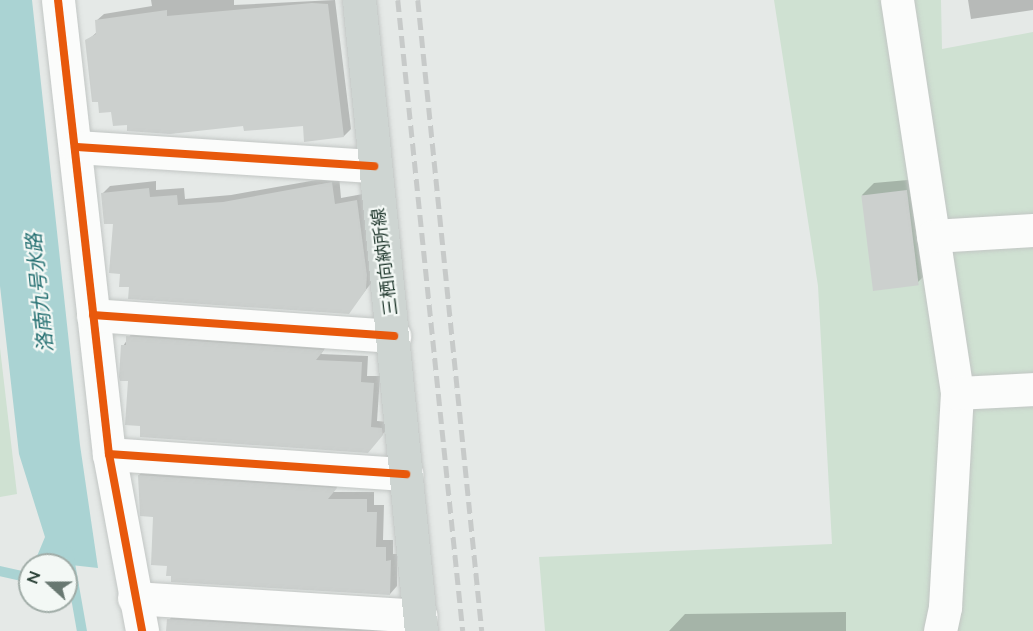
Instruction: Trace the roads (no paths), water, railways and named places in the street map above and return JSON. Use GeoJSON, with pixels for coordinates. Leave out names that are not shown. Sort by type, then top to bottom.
{"type":"FeatureCollection","features":[{"type":"Feature","properties":{"kind":"main road","name":"三栖向納所線"},"geometry":{"type":"LineString","coordinates":[[359,0],[374,166],[394,336],[420,623]]}},
{"type":"Feature","properties":{"kind":"street"},"geometry":{"type":"LineString","coordinates":[[58,0],[109,454],[134,598],[142,631]]}},
{"type":"Feature","properties":{"kind":"street"},"geometry":{"type":"LineString","coordinates":[[897,0],[957,393],[945,607],[940,631]]}},
{"type":"Feature","properties":{"kind":"street"},"geometry":{"type":"LineString","coordinates":[[76,147],[374,166]]}},
{"type":"Feature","properties":{"kind":"street"},"geometry":{"type":"LineString","coordinates":[[933,236],[1033,230]]}},
{"type":"Feature","properties":{"kind":"street"},"geometry":{"type":"LineString","coordinates":[[93,315],[394,336]]}},
{"type":"Feature","properties":{"kind":"street"},"geometry":{"type":"LineString","coordinates":[[957,393],[1033,389]]}},
{"type":"Feature","properties":{"kind":"street"},"geometry":{"type":"LineString","coordinates":[[109,454],[406,474]]}},
{"type":"Feature","properties":{"kind":"street"},"geometry":{"type":"LineString","coordinates":[[134,598],[420,623]]}},
{"type":"Feature","properties":{"kind":"water","name":"洛南九号水路"},"geometry":{"type":"Polygon","coordinates":[[[0,0],[32,0],[80,445],[98,568],[78,566],[78,553],[38,553],[45,537],[19,454],[0,286],[0,0]]]}},
{"type":"Feature","properties":{"kind":"waterway"},"geometry":{"type":"LineString","coordinates":[[68,552],[82,631]]}},
{"type":"Feature","properties":{"kind":"waterway"},"geometry":{"type":"LineString","coordinates":[[0,571],[18,575]]}},
{"type":"Feature","properties":{"kind":"railway"},"geometry":{"type":"LineString","coordinates":[[398,0],[463,631]]}},
{"type":"Feature","properties":{"kind":"railway"},"geometry":{"type":"LineString","coordinates":[[418,0],[482,631]]}}]}
